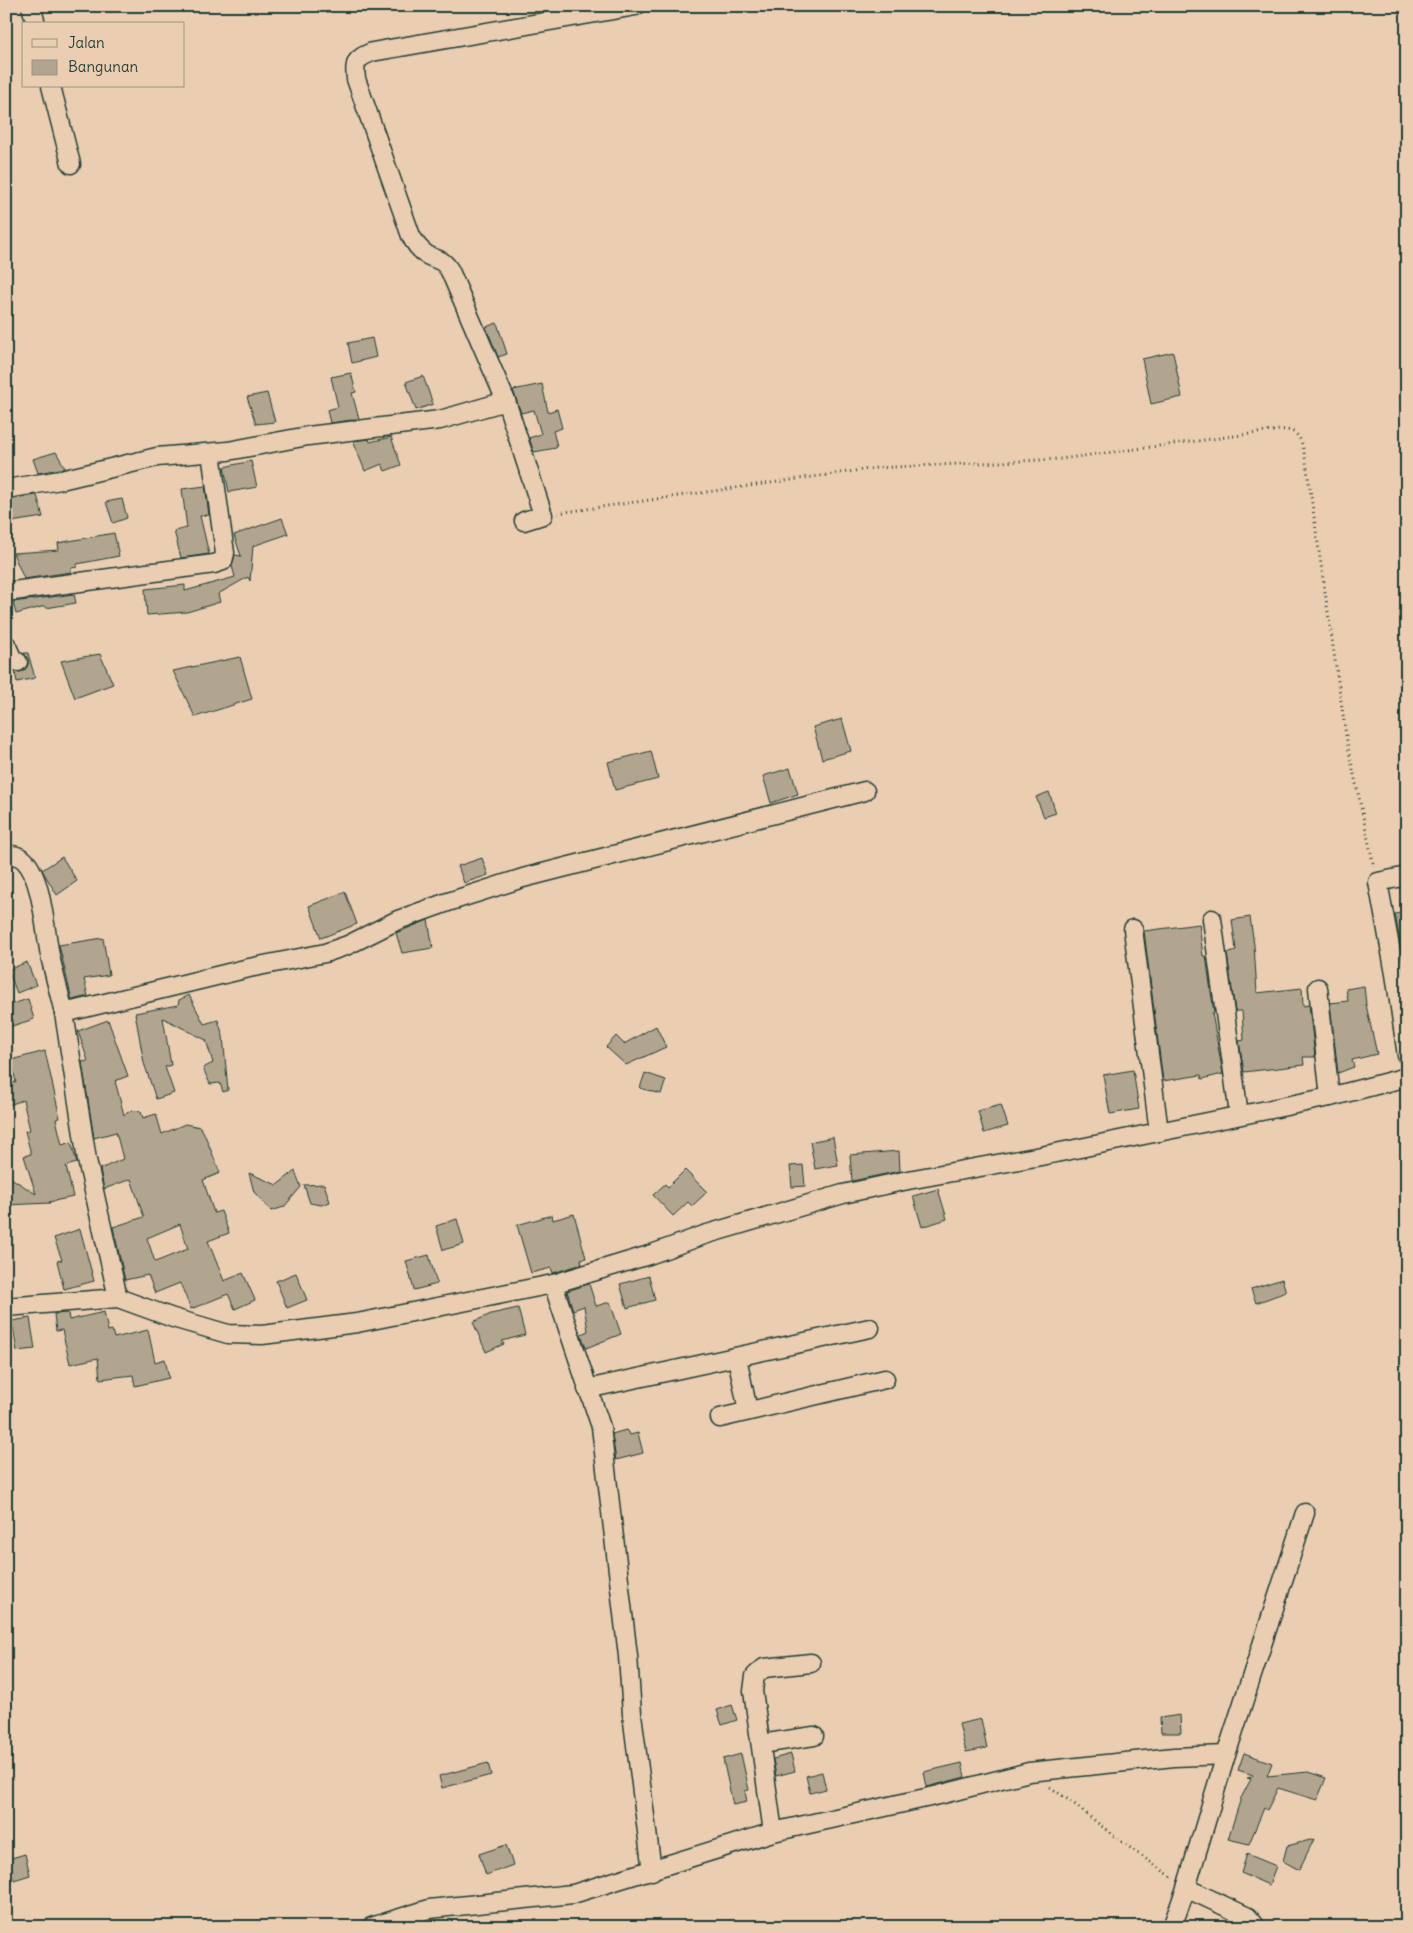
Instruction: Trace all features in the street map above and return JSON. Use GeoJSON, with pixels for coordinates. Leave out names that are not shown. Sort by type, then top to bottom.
{"type":"FeatureCollection","features":[{"type":"Feature","properties":{"kind":"street"},"geometry":{"type":"LineString","coordinates":[[31,6],[35,22]]}},
{"type":"Feature","properties":{"kind":"street"},"geometry":{"type":"LineString","coordinates":[[524,521],[543,515],[506,401],[445,262],[428,255],[417,246],[411,236],[356,78],[355,66],[357,61],[372,52],[636,6]]}},
{"type":"Feature","properties":{"kind":"street"},"geometry":{"type":"LineString","coordinates":[[52,88],[71,164]]}},
{"type":"Feature","properties":{"kind":"street"},"geometry":{"type":"LineString","coordinates":[[6,490],[61,480],[157,457],[211,452],[308,436],[440,420],[506,401]]}},
{"type":"Feature","properties":{"kind":"street"},"geometry":{"type":"LineString","coordinates":[[6,592],[214,564],[223,561],[225,553],[211,452]]}},
{"type":"Feature","properties":{"kind":"street"},"geometry":{"type":"LineString","coordinates":[[6,644],[13,660],[18,662]]}},
{"type":"Feature","properties":{"kind":"street"},"geometry":{"type":"LineString","coordinates":[[64,1013],[249,968],[325,953],[348,945],[398,920],[523,878],[865,791]]}},
{"type":"Feature","properties":{"kind":"street"},"geometry":{"type":"LineString","coordinates":[[6,855],[17,855],[25,861],[34,876],[43,907],[51,959],[64,1013],[87,1160],[118,1298]]}},
{"type":"Feature","properties":{"kind":"street"},"geometry":{"type":"LineString","coordinates":[[1407,876],[1378,882],[1395,974],[1407,1056]]}},
{"type":"Feature","properties":{"kind":"street"},"geometry":{"type":"LineString","coordinates":[[1212,919],[1239,1115]]}},
{"type":"Feature","properties":{"kind":"street"},"geometry":{"type":"LineString","coordinates":[[1133,929],[1159,1132]]}},
{"type":"Feature","properties":{"kind":"street"},"geometry":{"type":"LineString","coordinates":[[1318,988],[1330,1096]]}},
{"type":"Feature","properties":{"kind":"street"},"geometry":{"type":"LineString","coordinates":[[6,1307],[118,1298],[173,1318],[228,1334],[262,1335],[357,1323],[553,1284],[649,1255],[704,1235],[843,1194],[1159,1132],[1330,1096],[1407,1077]]}},
{"type":"Feature","properties":{"kind":"street"},"geometry":{"type":"LineString","coordinates":[[553,1284],[601,1427],[628,1656],[632,1714],[652,1871]]}},
{"type":"Feature","properties":{"kind":"street"},"geometry":{"type":"LineString","coordinates":[[588,1389],[870,1328]]}},
{"type":"Feature","properties":{"kind":"street"},"geometry":{"type":"LineString","coordinates":[[737,1357],[748,1412]]}},
{"type":"Feature","properties":{"kind":"street"},"geometry":{"type":"LineString","coordinates":[[720,1418],[885,1379]]}},
{"type":"Feature","properties":{"kind":"street"},"geometry":{"type":"LineString","coordinates":[[1172,1927],[1186,1888],[1226,1754],[1305,1514]]}},
{"type":"Feature","properties":{"kind":"street"},"geometry":{"type":"LineString","coordinates":[[773,1832],[753,1691],[755,1676],[764,1668],[811,1663]]}},
{"type":"Feature","properties":{"kind":"street"},"geometry":{"type":"LineString","coordinates":[[761,1744],[814,1736]]}},
{"type":"Feature","properties":{"kind":"street"},"geometry":{"type":"LineString","coordinates":[[371,1927],[429,1909],[573,1894],[773,1832],[939,1795],[1028,1772],[1174,1757],[1226,1754]]}},
{"type":"Feature","properties":{"kind":"street"},"geometry":{"type":"LineString","coordinates":[[1186,1888],[1248,1917],[1254,1924],[1254,1927]]}},
{"type":"Feature","properties":{"kind":"path"},"geometry":{"type":"LineString","coordinates":[[543,515],[876,468],[1060,460],[1280,430],[1289,429],[1295,431],[1301,441],[1306,462],[1347,742],[1378,882]]}},
{"type":"Feature","properties":{"kind":"path"},"geometry":{"type":"LineString","coordinates":[[1028,1772],[1073,1803],[1115,1837],[1186,1888]]}},
{"type":"Feature","properties":{"kind":"building"},"geometry":{"type":"Polygon","coordinates":[[[497,323],[507,354],[498,357],[486,327],[497,323]]]}},
{"type":"Feature","properties":{"kind":"building"},"geometry":{"type":"Polygon","coordinates":[[[372,338],[376,357],[352,363],[348,343],[372,338]]]}},
{"type":"Feature","properties":{"kind":"building"},"geometry":{"type":"Polygon","coordinates":[[[1173,352],[1182,397],[1151,404],[1142,359],[1173,352]]]}},
{"type":"Feature","properties":{"kind":"building"},"geometry":{"type":"Polygon","coordinates":[[[351,373],[356,392],[352,393],[359,419],[330,423],[327,410],[338,407],[331,377],[351,373]]]}},
{"type":"Feature","properties":{"kind":"building"},"geometry":{"type":"Polygon","coordinates":[[[423,376],[433,404],[416,410],[406,382],[423,376]]]}},
{"type":"Feature","properties":{"kind":"building"},"geometry":{"type":"Polygon","coordinates":[[[542,384],[548,412],[557,409],[562,428],[553,431],[556,448],[534,452],[529,438],[541,434],[534,410],[521,413],[513,390],[542,384]]]}},
{"type":"Feature","properties":{"kind":"building"},"geometry":{"type":"Polygon","coordinates":[[[267,393],[275,422],[256,424],[247,397],[267,393]]]}},
{"type":"Feature","properties":{"kind":"building"},"geometry":{"type":"Polygon","coordinates":[[[391,437],[401,465],[385,471],[382,464],[365,471],[353,441],[369,439],[370,442],[391,437]]]}},
{"type":"Feature","properties":{"kind":"building"},"geometry":{"type":"Polygon","coordinates":[[[56,452],[65,468],[38,473],[33,459],[56,452]]]}},
{"type":"Feature","properties":{"kind":"building"},"geometry":{"type":"Polygon","coordinates":[[[251,461],[257,487],[229,492],[224,467],[251,461]]]}},
{"type":"Feature","properties":{"kind":"building"},"geometry":{"type":"Polygon","coordinates":[[[205,486],[209,515],[200,516],[209,554],[181,558],[174,531],[187,528],[182,489],[205,486]]]}},
{"type":"Feature","properties":{"kind":"building"},"geometry":{"type":"Polygon","coordinates":[[[37,495],[43,517],[11,522],[7,499],[37,495]]]}},
{"type":"Feature","properties":{"kind":"building"},"geometry":{"type":"Polygon","coordinates":[[[122,499],[127,518],[113,523],[106,502],[122,499]]]}},
{"type":"Feature","properties":{"kind":"building"},"geometry":{"type":"Polygon","coordinates":[[[282,518],[288,534],[253,546],[250,581],[248,577],[218,594],[220,602],[187,612],[147,615],[145,589],[185,585],[185,591],[235,577],[232,566],[235,555],[241,556],[234,535],[282,518]]]}},
{"type":"Feature","properties":{"kind":"building"},"geometry":{"type":"Polygon","coordinates":[[[114,533],[119,556],[77,564],[77,567],[71,568],[71,572],[24,579],[13,553],[59,550],[58,543],[114,533]]]}},
{"type":"Feature","properties":{"kind":"building"},"geometry":{"type":"Polygon","coordinates":[[[74,594],[76,603],[46,608],[45,606],[16,614],[13,602],[74,594]]]}},
{"type":"Feature","properties":{"kind":"building"},"geometry":{"type":"Polygon","coordinates":[[[24,653],[28,653],[35,678],[17,682],[15,672],[24,671],[28,665],[28,660],[24,653]]]}},
{"type":"Feature","properties":{"kind":"building"},"geometry":{"type":"Polygon","coordinates":[[[100,654],[113,684],[75,698],[61,661],[100,654]]]}},
{"type":"Feature","properties":{"kind":"building"},"geometry":{"type":"Polygon","coordinates":[[[240,657],[252,699],[195,717],[173,671],[240,657]]]}},
{"type":"Feature","properties":{"kind":"building"},"geometry":{"type":"Polygon","coordinates":[[[842,719],[851,751],[822,759],[813,727],[842,719]]]}},
{"type":"Feature","properties":{"kind":"building"},"geometry":{"type":"Polygon","coordinates":[[[651,751],[658,779],[615,790],[608,762],[651,751]]]}},
{"type":"Feature","properties":{"kind":"building"},"geometry":{"type":"Polygon","coordinates":[[[790,768],[798,794],[771,803],[763,776],[790,768]]]}},
{"type":"Feature","properties":{"kind":"building"},"geometry":{"type":"Polygon","coordinates":[[[1049,792],[1056,813],[1044,817],[1036,797],[1049,792]]]}},
{"type":"Feature","properties":{"kind":"building"},"geometry":{"type":"Polygon","coordinates":[[[62,857],[77,881],[57,895],[42,870],[62,857]]]}},
{"type":"Feature","properties":{"kind":"building"},"geometry":{"type":"Polygon","coordinates":[[[482,858],[488,875],[464,883],[458,866],[482,858]]]}},
{"type":"Feature","properties":{"kind":"building"},"geometry":{"type":"Polygon","coordinates":[[[345,892],[357,924],[321,938],[309,906],[345,892]]]}},
{"type":"Feature","properties":{"kind":"building"},"geometry":{"type":"Polygon","coordinates":[[[1407,912],[1407,953],[1402,953],[1395,914],[1407,912]]]}},
{"type":"Feature","properties":{"kind":"building"},"geometry":{"type":"Polygon","coordinates":[[[1250,917],[1257,993],[1302,988],[1303,1006],[1309,1005],[1315,1057],[1303,1057],[1304,1065],[1244,1072],[1239,1041],[1244,1040],[1242,1011],[1235,1011],[1227,953],[1236,950],[1232,920],[1250,917]]]}},
{"type":"Feature","properties":{"kind":"building"},"geometry":{"type":"Polygon","coordinates":[[[428,920],[433,948],[402,953],[396,933],[428,920]]]}},
{"type":"Feature","properties":{"kind":"building"},"geometry":{"type":"Polygon","coordinates":[[[1199,924],[1203,956],[1206,956],[1214,1013],[1212,1013],[1223,1074],[1202,1079],[1201,1075],[1163,1081],[1144,931],[1199,924]]]}},
{"type":"Feature","properties":{"kind":"building"},"geometry":{"type":"Polygon","coordinates":[[[103,938],[109,975],[84,979],[88,996],[72,1000],[59,945],[103,938]]]}},
{"type":"Feature","properties":{"kind":"building"},"geometry":{"type":"Polygon","coordinates":[[[27,962],[36,985],[17,993],[8,970],[27,962]]]}},
{"type":"Feature","properties":{"kind":"building"},"geometry":{"type":"Polygon","coordinates":[[[1364,986],[1366,1005],[1377,1054],[1352,1060],[1354,1067],[1338,1073],[1330,1003],[1348,1001],[1346,989],[1364,986]]]}},
{"type":"Feature","properties":{"kind":"building"},"geometry":{"type":"Polygon","coordinates":[[[189,995],[204,1024],[218,1020],[223,1036],[228,1090],[223,1092],[220,1083],[210,1084],[203,1068],[213,1063],[206,1040],[163,1018],[171,1065],[165,1067],[174,1093],[156,1099],[144,1063],[135,1013],[178,1005],[179,1000],[189,995]]]}},
{"type":"Feature","properties":{"kind":"building"},"geometry":{"type":"Polygon","coordinates":[[[28,999],[34,1019],[6,1028],[6,1006],[28,999]]]}},
{"type":"Feature","properties":{"kind":"building"},"geometry":{"type":"Polygon","coordinates":[[[108,1020],[128,1076],[115,1081],[124,1115],[132,1110],[141,1112],[143,1118],[156,1114],[162,1134],[185,1124],[200,1127],[204,1133],[220,1173],[203,1180],[214,1213],[221,1211],[229,1233],[208,1241],[224,1281],[243,1273],[255,1300],[235,1309],[228,1294],[191,1309],[180,1283],[155,1293],[148,1275],[125,1280],[113,1227],[144,1217],[131,1179],[104,1189],[100,1169],[123,1159],[116,1132],[94,1138],[82,1062],[88,1061],[78,1031],[108,1020]],[[180,1224],[147,1238],[155,1262],[188,1249],[180,1224]]]}},
{"type":"Feature","properties":{"kind":"building"},"geometry":{"type":"Polygon","coordinates":[[[656,1026],[666,1047],[626,1065],[606,1047],[616,1036],[624,1044],[656,1026]]]}},
{"type":"Feature","properties":{"kind":"building"},"geometry":{"type":"Polygon","coordinates":[[[45,1051],[60,1118],[56,1119],[62,1145],[71,1142],[77,1163],[66,1166],[73,1197],[50,1203],[6,1205],[6,1186],[11,1178],[36,1194],[24,1156],[31,1154],[25,1131],[30,1130],[23,1100],[6,1106],[6,1085],[16,1082],[11,1060],[45,1051]]]}},
{"type":"Feature","properties":{"kind":"building"},"geometry":{"type":"Polygon","coordinates":[[[1133,1070],[1139,1109],[1110,1114],[1103,1075],[1133,1070]]]}},
{"type":"Feature","properties":{"kind":"building"},"geometry":{"type":"Polygon","coordinates":[[[645,1073],[666,1080],[661,1094],[640,1088],[645,1073]]]}},
{"type":"Feature","properties":{"kind":"building"},"geometry":{"type":"Polygon","coordinates":[[[1001,1105],[1008,1126],[984,1133],[978,1111],[1001,1105]]]}},
{"type":"Feature","properties":{"kind":"building"},"geometry":{"type":"Polygon","coordinates":[[[833,1137],[838,1165],[815,1169],[810,1142],[833,1137]]]}},
{"type":"Feature","properties":{"kind":"building"},"geometry":{"type":"Polygon","coordinates":[[[899,1151],[900,1171],[852,1181],[850,1155],[899,1151]]]}},
{"type":"Feature","properties":{"kind":"building"},"geometry":{"type":"Polygon","coordinates":[[[803,1165],[805,1186],[792,1187],[790,1166],[803,1165]]]}},
{"type":"Feature","properties":{"kind":"building"},"geometry":{"type":"Polygon","coordinates":[[[685,1170],[707,1192],[692,1206],[688,1202],[673,1216],[653,1195],[665,1184],[668,1187],[685,1170]]]}},
{"type":"Feature","properties":{"kind":"building"},"geometry":{"type":"Polygon","coordinates":[[[295,1171],[301,1187],[284,1207],[271,1211],[254,1192],[249,1173],[277,1185],[295,1171]]]}},
{"type":"Feature","properties":{"kind":"building"},"geometry":{"type":"Polygon","coordinates":[[[324,1184],[330,1202],[321,1205],[310,1203],[304,1185],[324,1184]]]}},
{"type":"Feature","properties":{"kind":"building"},"geometry":{"type":"Polygon","coordinates":[[[938,1189],[947,1219],[922,1227],[913,1196],[938,1189]]]}},
{"type":"Feature","properties":{"kind":"building"},"geometry":{"type":"Polygon","coordinates":[[[574,1214],[586,1258],[581,1259],[582,1264],[553,1273],[551,1268],[531,1273],[517,1225],[552,1215],[553,1220],[574,1214]]]}},
{"type":"Feature","properties":{"kind":"building"},"geometry":{"type":"Polygon","coordinates":[[[457,1219],[464,1244],[443,1250],[436,1226],[457,1219]]]}},
{"type":"Feature","properties":{"kind":"building"},"geometry":{"type":"Polygon","coordinates":[[[80,1229],[94,1281],[64,1289],[57,1261],[62,1260],[54,1238],[80,1229]]]}},
{"type":"Feature","properties":{"kind":"building"},"geometry":{"type":"Polygon","coordinates":[[[429,1255],[437,1284],[414,1290],[406,1261],[429,1255]]]}},
{"type":"Feature","properties":{"kind":"building"},"geometry":{"type":"Polygon","coordinates":[[[296,1273],[307,1300],[287,1308],[276,1281],[296,1273]]]}},
{"type":"Feature","properties":{"kind":"building"},"geometry":{"type":"Polygon","coordinates":[[[649,1276],[655,1300],[627,1308],[620,1284],[649,1276]]]}},
{"type":"Feature","properties":{"kind":"building"},"geometry":{"type":"Polygon","coordinates":[[[1282,1279],[1286,1292],[1256,1303],[1251,1289],[1282,1279]]]}},
{"type":"Feature","properties":{"kind":"building"},"geometry":{"type":"Polygon","coordinates":[[[589,1284],[596,1306],[610,1302],[621,1334],[586,1348],[581,1334],[588,1331],[584,1306],[573,1310],[567,1291],[589,1284]]]}},
{"type":"Feature","properties":{"kind":"building"},"geometry":{"type":"Polygon","coordinates":[[[518,1308],[525,1335],[502,1341],[504,1344],[486,1352],[473,1322],[491,1314],[518,1308]]]}},
{"type":"Feature","properties":{"kind":"building"},"geometry":{"type":"Polygon","coordinates":[[[104,1312],[108,1331],[112,1330],[114,1338],[148,1330],[155,1362],[165,1359],[169,1378],[135,1386],[133,1375],[100,1379],[98,1358],[70,1364],[62,1330],[56,1331],[54,1314],[68,1313],[69,1320],[104,1312]]]}},
{"type":"Feature","properties":{"kind":"building"},"geometry":{"type":"Polygon","coordinates":[[[30,1318],[35,1349],[17,1351],[12,1321],[30,1318]]]}},
{"type":"Feature","properties":{"kind":"building"},"geometry":{"type":"Polygon","coordinates":[[[626,1430],[630,1435],[638,1433],[643,1453],[616,1460],[612,1434],[626,1430]]]}},
{"type":"Feature","properties":{"kind":"building"},"geometry":{"type":"Polygon","coordinates":[[[732,1705],[737,1720],[722,1725],[717,1710],[732,1705]]]}},
{"type":"Feature","properties":{"kind":"building"},"geometry":{"type":"Polygon","coordinates":[[[1180,1715],[1181,1733],[1161,1733],[1160,1718],[1180,1715]]]}},
{"type":"Feature","properties":{"kind":"building"},"geometry":{"type":"Polygon","coordinates":[[[981,1719],[987,1748],[966,1752],[959,1724],[981,1719]]]}},
{"type":"Feature","properties":{"kind":"building"},"geometry":{"type":"Polygon","coordinates":[[[1244,1753],[1272,1763],[1267,1776],[1308,1772],[1326,1778],[1317,1800],[1278,1788],[1267,1810],[1264,1808],[1249,1844],[1228,1839],[1241,1798],[1251,1779],[1247,1778],[1253,1775],[1238,1770],[1244,1753]]]}},
{"type":"Feature","properties":{"kind":"building"},"geometry":{"type":"Polygon","coordinates":[[[741,1754],[749,1790],[745,1791],[747,1802],[733,1805],[723,1759],[741,1754]]]}},
{"type":"Feature","properties":{"kind":"building"},"geometry":{"type":"Polygon","coordinates":[[[791,1754],[795,1771],[776,1776],[773,1759],[791,1754]]]}},
{"type":"Feature","properties":{"kind":"building"},"geometry":{"type":"Polygon","coordinates":[[[488,1763],[491,1775],[442,1788],[439,1776],[488,1763]]]}},
{"type":"Feature","properties":{"kind":"building"},"geometry":{"type":"Polygon","coordinates":[[[962,1763],[965,1777],[927,1787],[924,1772],[962,1763]]]}},
{"type":"Feature","properties":{"kind":"building"},"geometry":{"type":"Polygon","coordinates":[[[822,1772],[826,1789],[810,1793],[806,1776],[822,1772]]]}},
{"type":"Feature","properties":{"kind":"building"},"geometry":{"type":"Polygon","coordinates":[[[1314,1839],[1299,1870],[1283,1861],[1287,1846],[1314,1839]]]}},
{"type":"Feature","properties":{"kind":"building"},"geometry":{"type":"Polygon","coordinates":[[[506,1845],[513,1865],[486,1875],[479,1854],[506,1845]]]}},
{"type":"Feature","properties":{"kind":"building"},"geometry":{"type":"Polygon","coordinates":[[[25,1854],[30,1875],[14,1880],[8,1859],[25,1854]]]}},
{"type":"Feature","properties":{"kind":"building"},"geometry":{"type":"Polygon","coordinates":[[[1247,1854],[1276,1866],[1269,1885],[1241,1873],[1247,1854]]]}}]}
